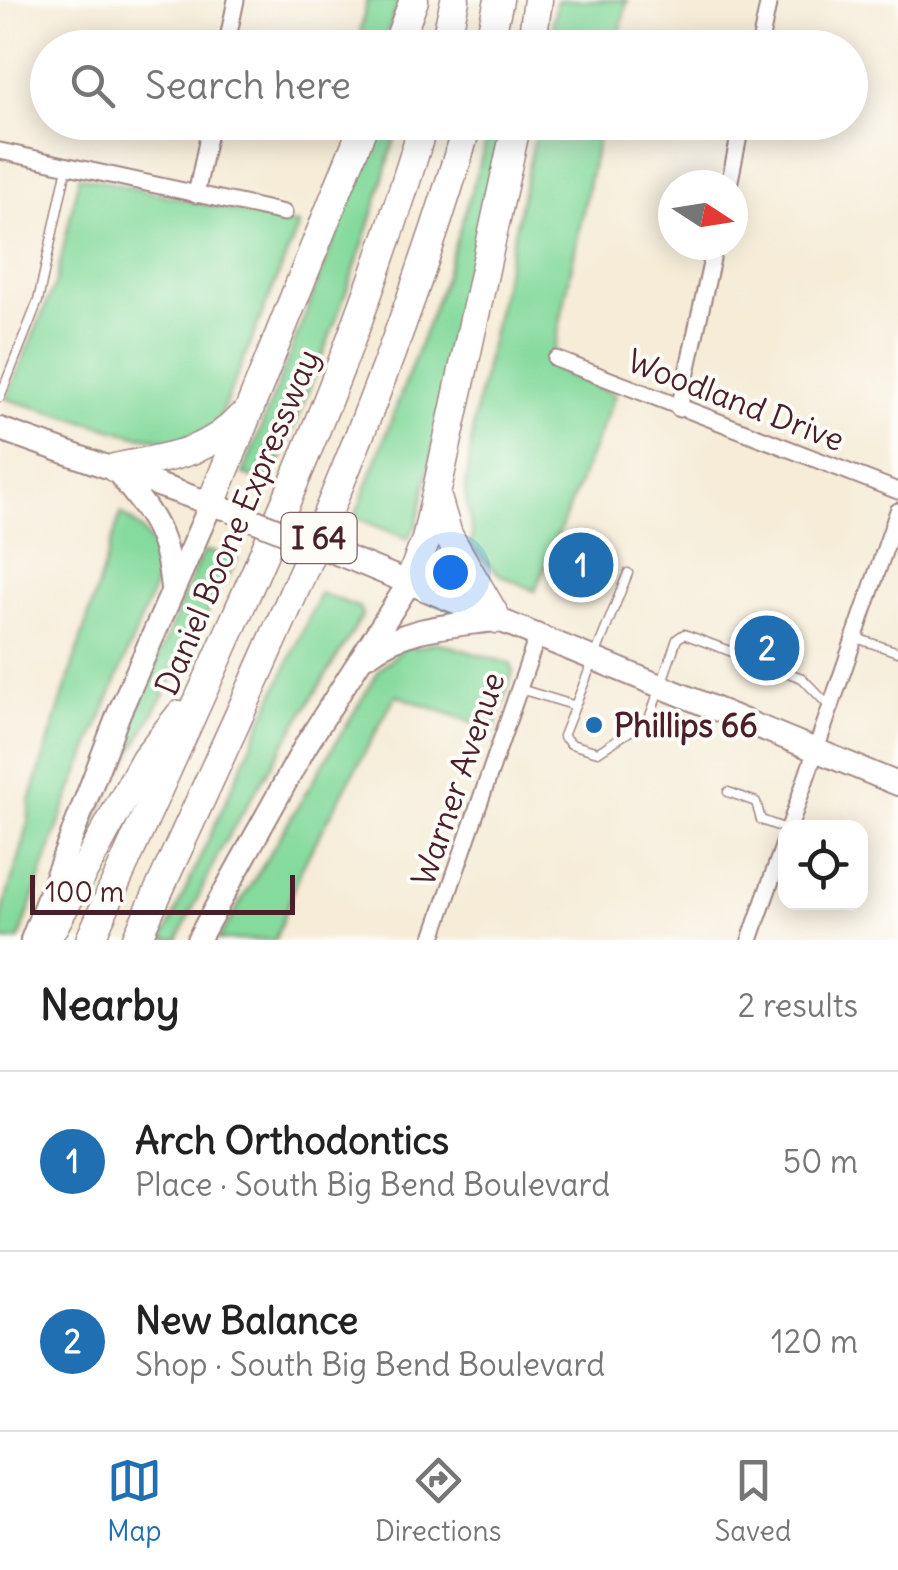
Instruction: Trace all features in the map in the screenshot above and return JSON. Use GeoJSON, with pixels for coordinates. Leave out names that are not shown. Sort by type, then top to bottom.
{"type":"FeatureCollection","features":[{"type":"Feature","properties":{"kind":"highway"},"geometry":{"type":"LineString","coordinates":[[403,30],[414,0]]}},
{"type":"Feature","properties":{"kind":"highway"},"geometry":{"type":"LineString","coordinates":[[448,30],[455,0]]}},
{"type":"Feature","properties":{"kind":"highway"},"geometry":{"type":"LineString","coordinates":[[492,30],[500,0]]}},
{"type":"Feature","properties":{"kind":"highway"},"geometry":{"type":"LineString","coordinates":[[534,30],[538,0]]}},
{"type":"Feature","properties":{"kind":"highway"},"geometry":{"type":"LineString","coordinates":[[221,508],[250,406],[358,140]]}},
{"type":"Feature","properties":{"kind":"highway","name":"Daniel Boone Expressway"},"geometry":{"type":"LineString","coordinates":[[90,940],[342,372],[418,140]]}},
{"type":"Feature","properties":{"kind":"highway","name":"I 64"},"geometry":{"type":"LineString","coordinates":[[136,940],[333,508],[414,300],[463,140]]}},
{"type":"Feature","properties":{"kind":"highway"},"geometry":{"type":"LineString","coordinates":[[410,583],[426,540],[513,140]]}},
{"type":"Feature","properties":{"kind":"highway"},"geometry":{"type":"LineString","coordinates":[[114,468],[206,446],[223,437],[250,406]]}},
{"type":"Feature","properties":{"kind":"highway"},"geometry":{"type":"LineString","coordinates":[[436,496],[448,535],[497,619]]}},
{"type":"Feature","properties":{"kind":"highway"},"geometry":{"type":"LineString","coordinates":[[46,940],[145,759],[206,683]]}},
{"type":"Feature","properties":{"kind":"main road"},"geometry":{"type":"LineString","coordinates":[[0,429],[114,468],[361,563],[898,784]]}},
{"type":"Feature","properties":{"kind":"main road"},"geometry":{"type":"LineString","coordinates":[[114,468],[156,521],[168,548],[172,591]]}},
{"type":"Feature","properties":{"kind":"main road"},"geometry":{"type":"LineString","coordinates":[[32,940],[81,804],[172,591],[221,508]]}},
{"type":"Feature","properties":{"kind":"main road"},"geometry":{"type":"LineString","coordinates":[[198,940],[288,776],[410,583]]}},
{"type":"Feature","properties":{"kind":"main road"},"geometry":{"type":"LineString","coordinates":[[361,660],[399,636],[497,619]]}},
{"type":"Feature","properties":{"kind":"street"},"geometry":{"type":"LineString","coordinates":[[230,30],[236,0]]}},
{"type":"Feature","properties":{"kind":"street"},"geometry":{"type":"LineString","coordinates":[[763,30],[769,0]]}},
{"type":"Feature","properties":{"kind":"street"},"geometry":{"type":"LineString","coordinates":[[196,194],[207,140]]}},
{"type":"Feature","properties":{"kind":"street"},"geometry":{"type":"LineString","coordinates":[[732,170],[738,140]]}},
{"type":"Feature","properties":{"kind":"street"},"geometry":{"type":"LineString","coordinates":[[0,151],[284,212]]}},
{"type":"Feature","properties":{"kind":"street"},"geometry":{"type":"LineString","coordinates":[[680,409],[713,260]]}},
{"type":"Feature","properties":{"kind":"street","name":"Woodland Drive"},"geometry":{"type":"LineString","coordinates":[[556,359],[898,491]]}},
{"type":"Feature","properties":{"kind":"street"},"geometry":{"type":"LineString","coordinates":[[790,820],[898,511]]}},
{"type":"Feature","properties":{"kind":"street","name":"Warner Avenue"},"geometry":{"type":"LineString","coordinates":[[432,940],[537,637]]}},
{"type":"Feature","properties":{"kind":"street"},"geometry":{"type":"LineString","coordinates":[[750,940],[778,861]]}},
{"type":"Feature","properties":{"kind":"lane"},"geometry":{"type":"LineString","coordinates":[[0,397],[2,383],[38,301],[68,166]]}},
{"type":"Feature","properties":{"kind":"lane"},"geometry":{"type":"LineString","coordinates":[[628,574],[573,704],[563,736],[571,744],[598,752],[649,718],[677,639],[684,634],[802,678],[830,707]]}},
{"type":"Feature","properties":{"kind":"lane"},"geometry":{"type":"LineString","coordinates":[[856,638],[898,652]]}},
{"type":"Feature","properties":{"kind":"lane"},"geometry":{"type":"LineString","coordinates":[[519,689],[573,704]]}},
{"type":"Feature","properties":{"kind":"lane"},"geometry":{"type":"LineString","coordinates":[[728,792],[756,802],[761,820],[778,825]]}},
{"type":"Feature","properties":{"kind":"green space"},"geometry":{"type":"Polygon","coordinates":[[[367,0],[400,0],[389,30],[361,30],[367,0]]]}},
{"type":"Feature","properties":{"kind":"green space"},"geometry":{"type":"Polygon","coordinates":[[[557,0],[627,0],[621,30],[552,30],[557,0]]]}},
{"type":"Feature","properties":{"kind":"green space"},"geometry":{"type":"Polygon","coordinates":[[[373,140],[394,140],[341,305],[270,484],[243,474],[373,140]]]}},
{"type":"Feature","properties":{"kind":"green space"},"geometry":{"type":"Polygon","coordinates":[[[487,140],[500,140],[417,524],[408,539],[355,517],[444,280],[487,140]]]}},
{"type":"Feature","properties":{"kind":"green space"},"geometry":{"type":"Polygon","coordinates":[[[534,140],[598,140],[551,367],[615,395],[535,591],[499,574],[468,545],[473,538],[465,493],[475,415],[534,140]]]}},
{"type":"Feature","properties":{"kind":"green space"},"geometry":{"type":"Polygon","coordinates":[[[79,176],[299,225],[214,431],[174,441],[132,435],[6,399],[56,282],[79,176]]]}},
{"type":"Feature","properties":{"kind":"green space"},"geometry":{"type":"Polygon","coordinates":[[[121,513],[151,543],[157,562],[155,585],[65,807],[19,940],[0,940],[30,801],[121,513]]]}},
{"type":"Feature","properties":{"kind":"green space"},"geometry":{"type":"Polygon","coordinates":[[[207,551],[237,559],[224,584],[217,585],[205,620],[80,846],[201,555],[207,551]]]}},
{"type":"Feature","properties":{"kind":"green space"},"geometry":{"type":"Polygon","coordinates":[[[320,593],[360,608],[362,616],[221,848],[178,940],[163,940],[320,593]]]}},
{"type":"Feature","properties":{"kind":"green space"},"geometry":{"type":"Polygon","coordinates":[[[436,642],[511,664],[513,672],[494,730],[396,695],[302,867],[275,940],[218,940],[380,669],[406,646],[416,648],[436,642]]]}},
{"type":"Feature","properties":{"kind":"place","name":"Arch Orthodontics"},"geometry":{"type":"Point","coordinates":[581,565]}},
{"type":"Feature","properties":{"kind":"place","name":"New Balance"},"geometry":{"type":"Point","coordinates":[767,648]}},
{"type":"Feature","properties":{"kind":"place","name":"Phillips 66"},"geometry":{"type":"Point","coordinates":[594,725]}}]}
